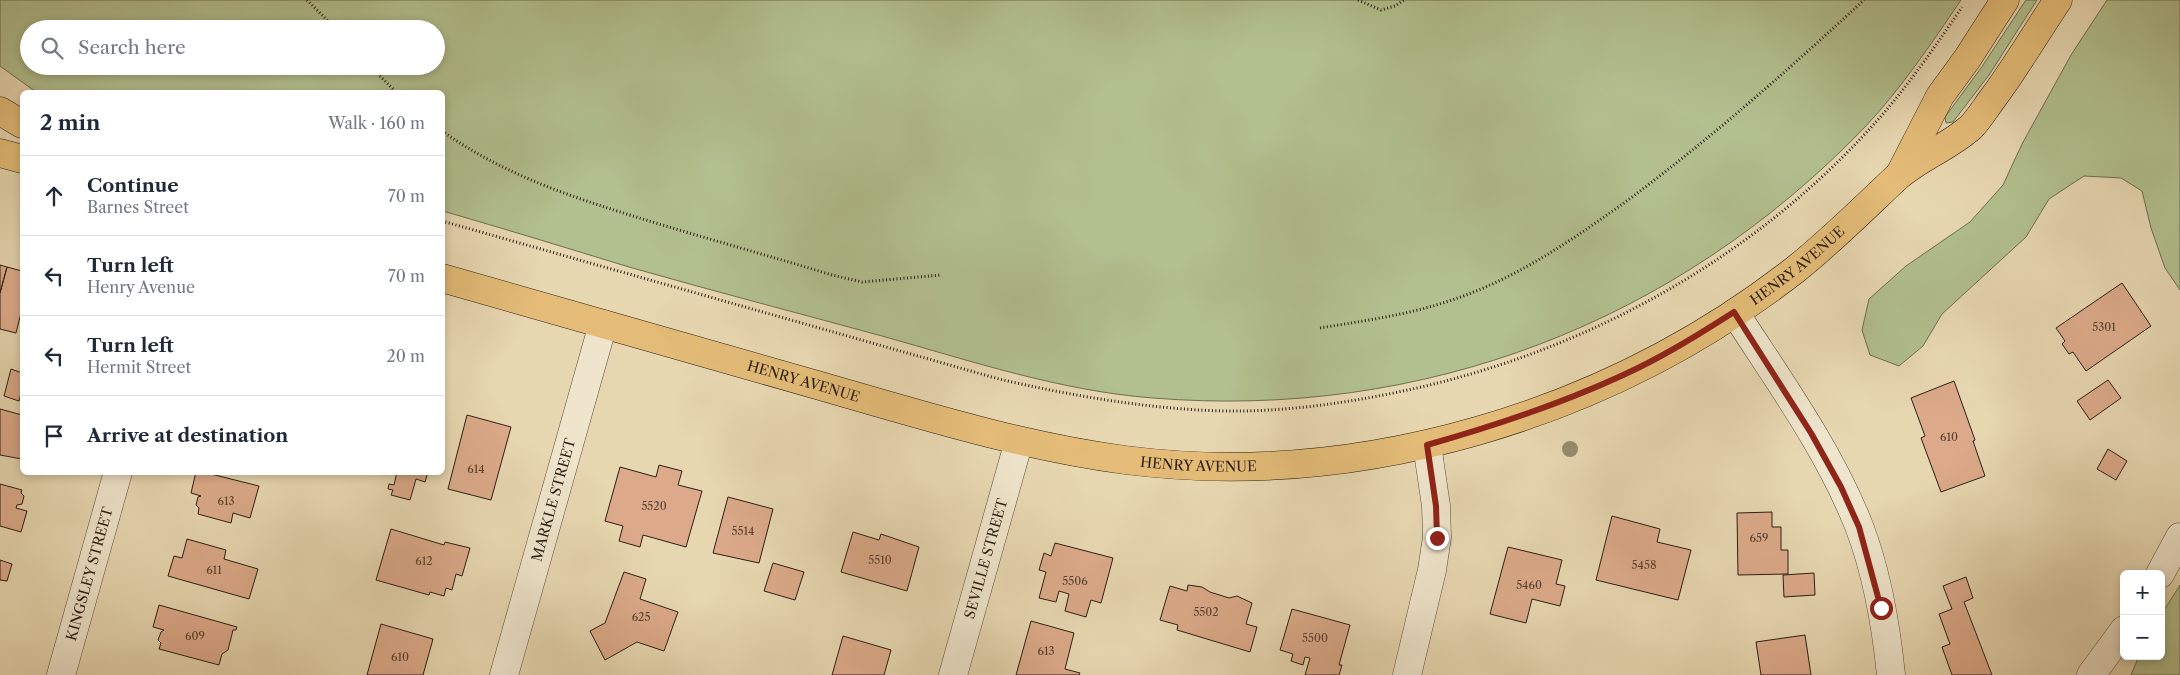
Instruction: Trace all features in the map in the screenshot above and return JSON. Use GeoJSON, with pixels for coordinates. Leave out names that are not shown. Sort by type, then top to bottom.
{"type":"FeatureCollection","features":[{"type":"Feature","properties":{"kind":"main road","name":"HENRY AVENUE"},"geometry":{"type":"LineString","coordinates":[[1899,175],[1940,96],[1967,59],[2005,0]]}},
{"type":"Feature","properties":{"kind":"main road","name":"HENRY AVENUE"},"geometry":{"type":"LineString","coordinates":[[445,279],[934,419],[1019,440],[1127,460],[1242,466],[1283,464],[1427,445],[1503,423],[1623,376],[1680,346],[1734,312],[1795,269],[1851,223],[1899,175],[1972,126],[2000,88],[2058,0]]}},
{"type":"Feature","properties":{"kind":"main road"},"geometry":{"type":"LineString","coordinates":[[0,111],[20,123]]}},
{"type":"Feature","properties":{"kind":"main road"},"geometry":{"type":"LineString","coordinates":[[0,153],[20,158]]}},
{"type":"Feature","properties":{"kind":"street"},"geometry":{"type":"LineString","coordinates":[[1734,312],[1811,433],[1841,487],[1859,527],[1881,608],[1891,675]]}},
{"type":"Feature","properties":{"kind":"street","name":"MARKLE STREET"},"geometry":{"type":"LineString","coordinates":[[504,675],[603,324]]}},
{"type":"Feature","properties":{"kind":"street","name":"SEVILLE STREET"},"geometry":{"type":"LineString","coordinates":[[953,675],[1019,440]]}},
{"type":"Feature","properties":{"kind":"street"},"geometry":{"type":"LineString","coordinates":[[1406,675],[1432,570],[1437,538],[1436,506],[1427,445]]}},
{"type":"Feature","properties":{"kind":"street","name":"KINGSLEY STREET"},"geometry":{"type":"LineString","coordinates":[[61,675],[117,475]]}},
{"type":"Feature","properties":{"kind":"street"},"geometry":{"type":"LineString","coordinates":[[2162,570],[2180,537]]}},
{"type":"Feature","properties":{"kind":"street"},"geometry":{"type":"LineString","coordinates":[[2091,675],[2120,635]]}},
{"type":"Feature","properties":{"kind":"path"},"geometry":{"type":"LineString","coordinates":[[307,0],[327,20]]}},
{"type":"Feature","properties":{"kind":"path"},"geometry":{"type":"LineString","coordinates":[[1358,0],[1381,10],[1395,6],[1404,0]]}},
{"type":"Feature","properties":{"kind":"path"},"geometry":{"type":"LineString","coordinates":[[1320,328],[1414,311],[1451,301],[1536,264],[1583,233],[1699,147],[1864,0]]}},
{"type":"Feature","properties":{"kind":"path"},"geometry":{"type":"LineString","coordinates":[[445,221],[1043,389],[1111,401],[1226,411],[1322,406],[1374,398],[1445,382],[1512,362],[1596,328],[1672,288],[1761,228],[1804,193],[1846,153],[1882,115],[1914,76],[1967,0]]}},
{"type":"Feature","properties":{"kind":"path"},"geometry":{"type":"LineString","coordinates":[[379,75],[394,90]]}},
{"type":"Feature","properties":{"kind":"path"},"geometry":{"type":"LineString","coordinates":[[445,133],[503,169],[538,184],[605,208],[832,275],[862,282],[941,275]]}},
{"type":"Feature","properties":{"kind":"green space"},"geometry":{"type":"Polygon","coordinates":[[[0,0],[1961,0],[1915,66],[1878,113],[1791,196],[1712,256],[1628,305],[1539,344],[1447,374],[1352,393],[1253,401],[1153,398],[1084,389],[1050,382],[629,267],[445,212],[445,90],[33,90],[0,66],[0,0]]]}},
{"type":"Feature","properties":{"kind":"green space"},"geometry":{"type":"Polygon","coordinates":[[[2026,0],[2037,0],[1989,75],[1953,122],[1946,123],[1945,117],[1981,68],[2026,0]]]}},
{"type":"Feature","properties":{"kind":"green space"},"geometry":{"type":"Polygon","coordinates":[[[2107,0],[2180,0],[2180,290],[2165,268],[2151,228],[2142,191],[2121,178],[2084,176],[2049,199],[2026,237],[1942,314],[1923,346],[1899,366],[1870,355],[1862,330],[1869,299],[1906,266],[1970,222],[2003,185],[2022,144],[2071,55],[2107,0]]]}},
{"type":"Feature","properties":{"kind":"green space"},"geometry":{"type":"Polygon","coordinates":[[[2180,585],[2180,675],[2131,675],[2137,660],[2165,660],[2165,609],[2180,585]]]}},
{"type":"Feature","properties":{"kind":"building"},"geometry":{"type":"Polygon","coordinates":[[[0,265],[7,267],[0,293],[0,265]]]}},
{"type":"Feature","properties":{"kind":"building"},"geometry":{"type":"Polygon","coordinates":[[[7,267],[20,270],[20,317],[16,333],[0,329],[0,293],[7,267]]]}},
{"type":"Feature","properties":{"kind":"building"},"geometry":{"type":"Polygon","coordinates":[[[2122,283],[2151,326],[2086,371],[2073,352],[2069,354],[2062,344],[2065,341],[2056,328],[2122,283]]]}},
{"type":"Feature","properties":{"kind":"building"},"geometry":{"type":"Polygon","coordinates":[[[11,369],[20,372],[19,401],[4,396],[11,369]]]}},
{"type":"Feature","properties":{"kind":"building"},"geometry":{"type":"Polygon","coordinates":[[[2108,380],[2121,398],[2090,420],[2077,401],[2108,380]]]}},
{"type":"Feature","properties":{"kind":"building"},"geometry":{"type":"Polygon","coordinates":[[[1954,381],[1975,440],[1973,441],[1985,476],[1941,492],[1921,438],[1925,436],[1911,398],[1954,381]]]}},
{"type":"Feature","properties":{"kind":"building"},"geometry":{"type":"Polygon","coordinates":[[[0,409],[20,414],[20,459],[0,455],[0,409]]]}},
{"type":"Feature","properties":{"kind":"building"},"geometry":{"type":"Polygon","coordinates":[[[467,415],[511,427],[491,500],[448,489],[467,415]]]}},
{"type":"Feature","properties":{"kind":"building"},"geometry":{"type":"Polygon","coordinates":[[[2108,449],[2127,461],[2116,480],[2097,469],[2108,449]]]}},
{"type":"Feature","properties":{"kind":"building"},"geometry":{"type":"Polygon","coordinates":[[[659,465],[682,471],[678,485],[702,491],[686,547],[643,535],[640,547],[619,541],[623,526],[605,521],[620,467],[656,477],[659,465]]]}},
{"type":"Feature","properties":{"kind":"building"},"geometry":{"type":"Polygon","coordinates":[[[195,475],[215,475],[259,486],[250,518],[233,513],[231,523],[198,514],[199,508],[196,505],[198,497],[201,496],[191,493],[195,475]]]}},
{"type":"Feature","properties":{"kind":"building"},"geometry":{"type":"Polygon","coordinates":[[[396,475],[427,475],[425,482],[416,479],[410,500],[391,495],[393,490],[388,489],[389,484],[394,485],[396,475]]]}},
{"type":"Feature","properties":{"kind":"building"},"geometry":{"type":"Polygon","coordinates":[[[0,484],[22,490],[21,493],[24,496],[22,504],[17,505],[16,508],[27,511],[21,532],[0,526],[0,484]]]}},
{"type":"Feature","properties":{"kind":"building"},"geometry":{"type":"Polygon","coordinates":[[[728,497],[773,509],[759,563],[713,553],[728,497]]]}},
{"type":"Feature","properties":{"kind":"building"},"geometry":{"type":"Polygon","coordinates":[[[1772,512],[1772,527],[1781,527],[1781,550],[1788,550],[1788,574],[1738,575],[1737,513],[1772,512]]]}},
{"type":"Feature","properties":{"kind":"building"},"geometry":{"type":"Polygon","coordinates":[[[1612,516],[1660,529],[1657,542],[1691,550],[1678,600],[1596,580],[1612,516]]]}},
{"type":"Feature","properties":{"kind":"building"},"geometry":{"type":"Polygon","coordinates":[[[391,529],[444,545],[445,542],[470,548],[462,576],[456,574],[452,590],[446,588],[444,596],[430,592],[429,595],[376,580],[391,529]]]}},
{"type":"Feature","properties":{"kind":"building"},"geometry":{"type":"Polygon","coordinates":[[[853,532],[879,540],[881,534],[919,547],[907,591],[841,572],[853,532]]]}},
{"type":"Feature","properties":{"kind":"building"},"geometry":{"type":"Polygon","coordinates":[[[187,539],[226,550],[224,559],[258,569],[249,599],[168,576],[174,556],[182,558],[187,539]]]}},
{"type":"Feature","properties":{"kind":"building"},"geometry":{"type":"Polygon","coordinates":[[[1055,543],[1113,558],[1101,603],[1091,600],[1086,617],[1065,611],[1069,594],[1059,591],[1056,602],[1039,598],[1046,572],[1039,570],[1044,553],[1051,556],[1055,543]]]}},
{"type":"Feature","properties":{"kind":"building"},"geometry":{"type":"Polygon","coordinates":[[[1508,547],[1562,560],[1556,584],[1565,586],[1560,606],[1532,599],[1526,623],[1490,614],[1508,547]]]}},
{"type":"Feature","properties":{"kind":"building"},"geometry":{"type":"Polygon","coordinates":[[[0,560],[12,564],[7,581],[0,580],[0,560]]]}},
{"type":"Feature","properties":{"kind":"building"},"geometry":{"type":"Polygon","coordinates":[[[773,563],[804,572],[795,600],[764,591],[773,563]]]}},
{"type":"Feature","properties":{"kind":"building"},"geometry":{"type":"Polygon","coordinates":[[[624,572],[646,579],[640,599],[678,612],[664,651],[637,642],[605,660],[590,631],[605,623],[624,572]]]}},
{"type":"Feature","properties":{"kind":"building"},"geometry":{"type":"Polygon","coordinates":[[[1814,573],[1815,595],[1784,597],[1783,575],[1814,573]]]}},
{"type":"Feature","properties":{"kind":"building"},"geometry":{"type":"Polygon","coordinates":[[[1966,577],[1973,598],[1964,602],[1992,675],[1952,675],[1942,647],[1950,644],[1939,614],[1952,609],[1943,586],[1966,577]]]}},
{"type":"Feature","properties":{"kind":"building"},"geometry":{"type":"Polygon","coordinates":[[[1188,585],[1202,587],[1210,592],[1229,598],[1237,596],[1252,603],[1246,624],[1257,627],[1250,652],[1177,630],[1178,625],[1160,620],[1170,586],[1187,591],[1188,585]]]}},
{"type":"Feature","properties":{"kind":"building"},"geometry":{"type":"Polygon","coordinates":[[[159,605],[237,627],[236,630],[233,630],[228,650],[222,654],[219,665],[159,649],[161,643],[158,640],[161,632],[164,630],[153,627],[159,605]]]}},
{"type":"Feature","properties":{"kind":"building"},"geometry":{"type":"Polygon","coordinates":[[[1292,609],[1350,625],[1339,665],[1342,665],[1339,675],[1305,675],[1310,658],[1305,657],[1303,665],[1291,661],[1293,654],[1280,650],[1292,609]]]}},
{"type":"Feature","properties":{"kind":"building"},"geometry":{"type":"Polygon","coordinates":[[[1031,621],[1074,633],[1065,669],[1080,673],[1079,675],[1016,675],[1031,621]]]}},
{"type":"Feature","properties":{"kind":"building"},"geometry":{"type":"Polygon","coordinates":[[[381,624],[433,639],[423,675],[367,675],[381,624]]]}},
{"type":"Feature","properties":{"kind":"building"},"geometry":{"type":"Polygon","coordinates":[[[1805,635],[1811,675],[1761,675],[1756,642],[1805,635]]]}},
{"type":"Feature","properties":{"kind":"building"},"geometry":{"type":"Polygon","coordinates":[[[843,636],[891,650],[884,675],[832,675],[843,636]]]}},
{"type":"Feature","properties":{"kind":"route"},"geometry":{"type":"LineString","coordinates":[[1437,538],[1436,506],[1427,445],[1503,423],[1623,376],[1680,346],[1734,312],[1811,433],[1841,487],[1859,527],[1881,608]]}}]}
